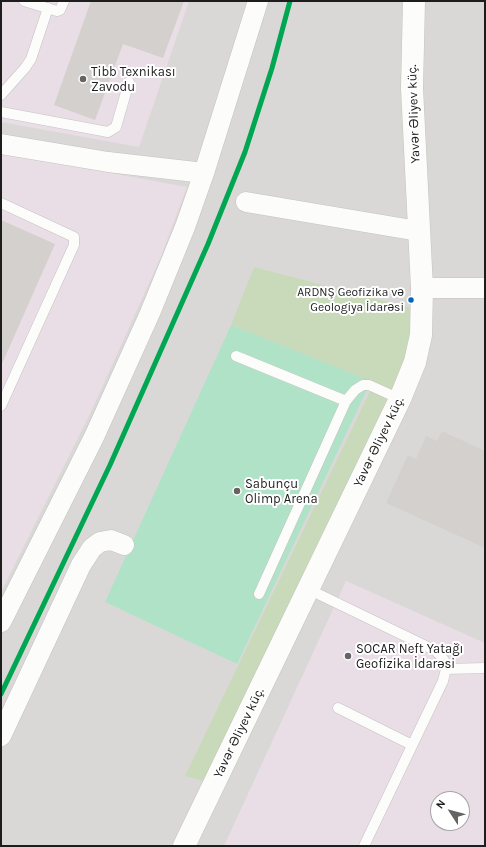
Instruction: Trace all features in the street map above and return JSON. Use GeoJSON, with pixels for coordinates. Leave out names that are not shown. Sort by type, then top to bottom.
{"type":"FeatureCollection","features":[{"type":"Feature","properties":{"kind":"street"},"geometry":{"type":"LineString","coordinates":[[1,622],[116,391],[182,234],[204,173],[258,1]]}},
{"type":"Feature","properties":{"kind":"street","name":"Yavər Əliyev küç."},"geometry":{"type":"LineString","coordinates":[[184,846],[400,399],[415,362],[419,342],[422,288],[412,88],[414,1]]}},
{"type":"Feature","properties":{"kind":"street"},"geometry":{"type":"LineString","coordinates":[[1,144],[108,162],[204,173]]}},
{"type":"Feature","properties":{"kind":"street"},"geometry":{"type":"LineString","coordinates":[[246,202],[418,231]]}},
{"type":"Feature","properties":{"kind":"street"},"geometry":{"type":"LineString","coordinates":[[422,288],[485,288]]}},
{"type":"Feature","properties":{"kind":"street"},"geometry":{"type":"LineString","coordinates":[[1,736],[81,565],[92,548],[100,542],[111,540],[124,545]]}},
{"type":"Feature","properties":{"kind":"lane"},"geometry":{"type":"LineString","coordinates":[[24,1],[60,10],[64,1]]}},
{"type":"Feature","properties":{"kind":"lane"},"geometry":{"type":"LineString","coordinates":[[1,95],[26,68],[31,59],[48,8]]}},
{"type":"Feature","properties":{"kind":"lane"},"geometry":{"type":"LineString","coordinates":[[1,112],[108,132],[116,127],[129,82]]}},
{"type":"Feature","properties":{"kind":"lane"},"geometry":{"type":"LineString","coordinates":[[1,204],[74,237],[74,245],[1,406]]}},
{"type":"Feature","properties":{"kind":"lane"},"geometry":{"type":"LineString","coordinates":[[236,356],[346,401]]}},
{"type":"Feature","properties":{"kind":"lane"},"geometry":{"type":"LineString","coordinates":[[259,594],[346,401],[355,390],[369,385],[400,399]]}},
{"type":"Feature","properties":{"kind":"lane"},"geometry":{"type":"LineString","coordinates":[[308,590],[436,651],[444,660],[446,669],[443,680],[364,846]]}},
{"type":"Feature","properties":{"kind":"lane"},"geometry":{"type":"LineString","coordinates":[[446,669],[485,668]]}},
{"type":"Feature","properties":{"kind":"lane"},"geometry":{"type":"LineString","coordinates":[[338,708],[412,744]]}},
{"type":"Feature","properties":{"kind":"shaded area"},"geometry":{"type":"Polygon","coordinates":[[[1,1],[485,1],[485,846],[1,846],[1,1]]]}},
{"type":"Feature","properties":{"kind":"shaded area","name":"Tibb Texnikası Zavodu"},"geometry":{"type":"Polygon","coordinates":[[[1,1],[189,1],[139,147],[1,122],[1,1]]]}},
{"type":"Feature","properties":{"kind":"shaded area"},"geometry":{"type":"Polygon","coordinates":[[[1,153],[187,187],[160,259],[91,412],[1,592],[1,153]]]}},
{"type":"Feature","properties":{"kind":"shaded area","name":"SOCAR Neft Yatağı Geofizika İdarəsi"},"geometry":{"type":"Polygon","coordinates":[[[346,581],[485,643],[485,846],[224,846],[346,581]]]}},
{"type":"Feature","properties":{"kind":"green space"},"geometry":{"type":"Polygon","coordinates":[[[254,267],[411,308],[409,343],[400,380],[207,782],[185,776],[374,383],[231,325],[254,267]]]}},
{"type":"Feature","properties":{"kind":"green space","name":"Sabunçu Olimp Arena"},"geometry":{"type":"Polygon","coordinates":[[[231,325],[371,381],[237,664],[105,602],[231,325]]]}},
{"type":"Feature","properties":{"kind":"building"},"geometry":{"type":"Polygon","coordinates":[[[91,1],[184,1],[163,58],[123,44],[95,120],[54,105],[91,1]]]}},
{"type":"Feature","properties":{"kind":"building"},"geometry":{"type":"Polygon","coordinates":[[[1,220],[55,244],[1,366],[1,220]]]}},
{"type":"Feature","properties":{"kind":"building"},"geometry":{"type":"Polygon","coordinates":[[[442,431],[485,451],[485,548],[386,503],[408,455],[416,459],[426,436],[437,441],[442,431]]]}},
{"type":"Feature","properties":{"kind":"transit line"},"geometry":{"type":"LineString","coordinates":[[1,694],[110,465],[208,244],[245,152],[272,68],[290,1]]}},
{"type":"Feature","properties":{"kind":"place","name":"Tibb Texnikası Zavodu"},"geometry":{"type":"Point","coordinates":[83,79]}},
{"type":"Feature","properties":{"kind":"place","name":"ARDNŞ Geofizika vә Geologiya İdarәsi"},"geometry":{"type":"Point","coordinates":[411,300]}},
{"type":"Feature","properties":{"kind":"place","name":"Sabunçu Olimp Arena"},"geometry":{"type":"Point","coordinates":[237,491]}},
{"type":"Feature","properties":{"kind":"place","name":"SOCAR Neft Yatağı Geofizika İdarəsi"},"geometry":{"type":"Point","coordinates":[348,656]}}]}
